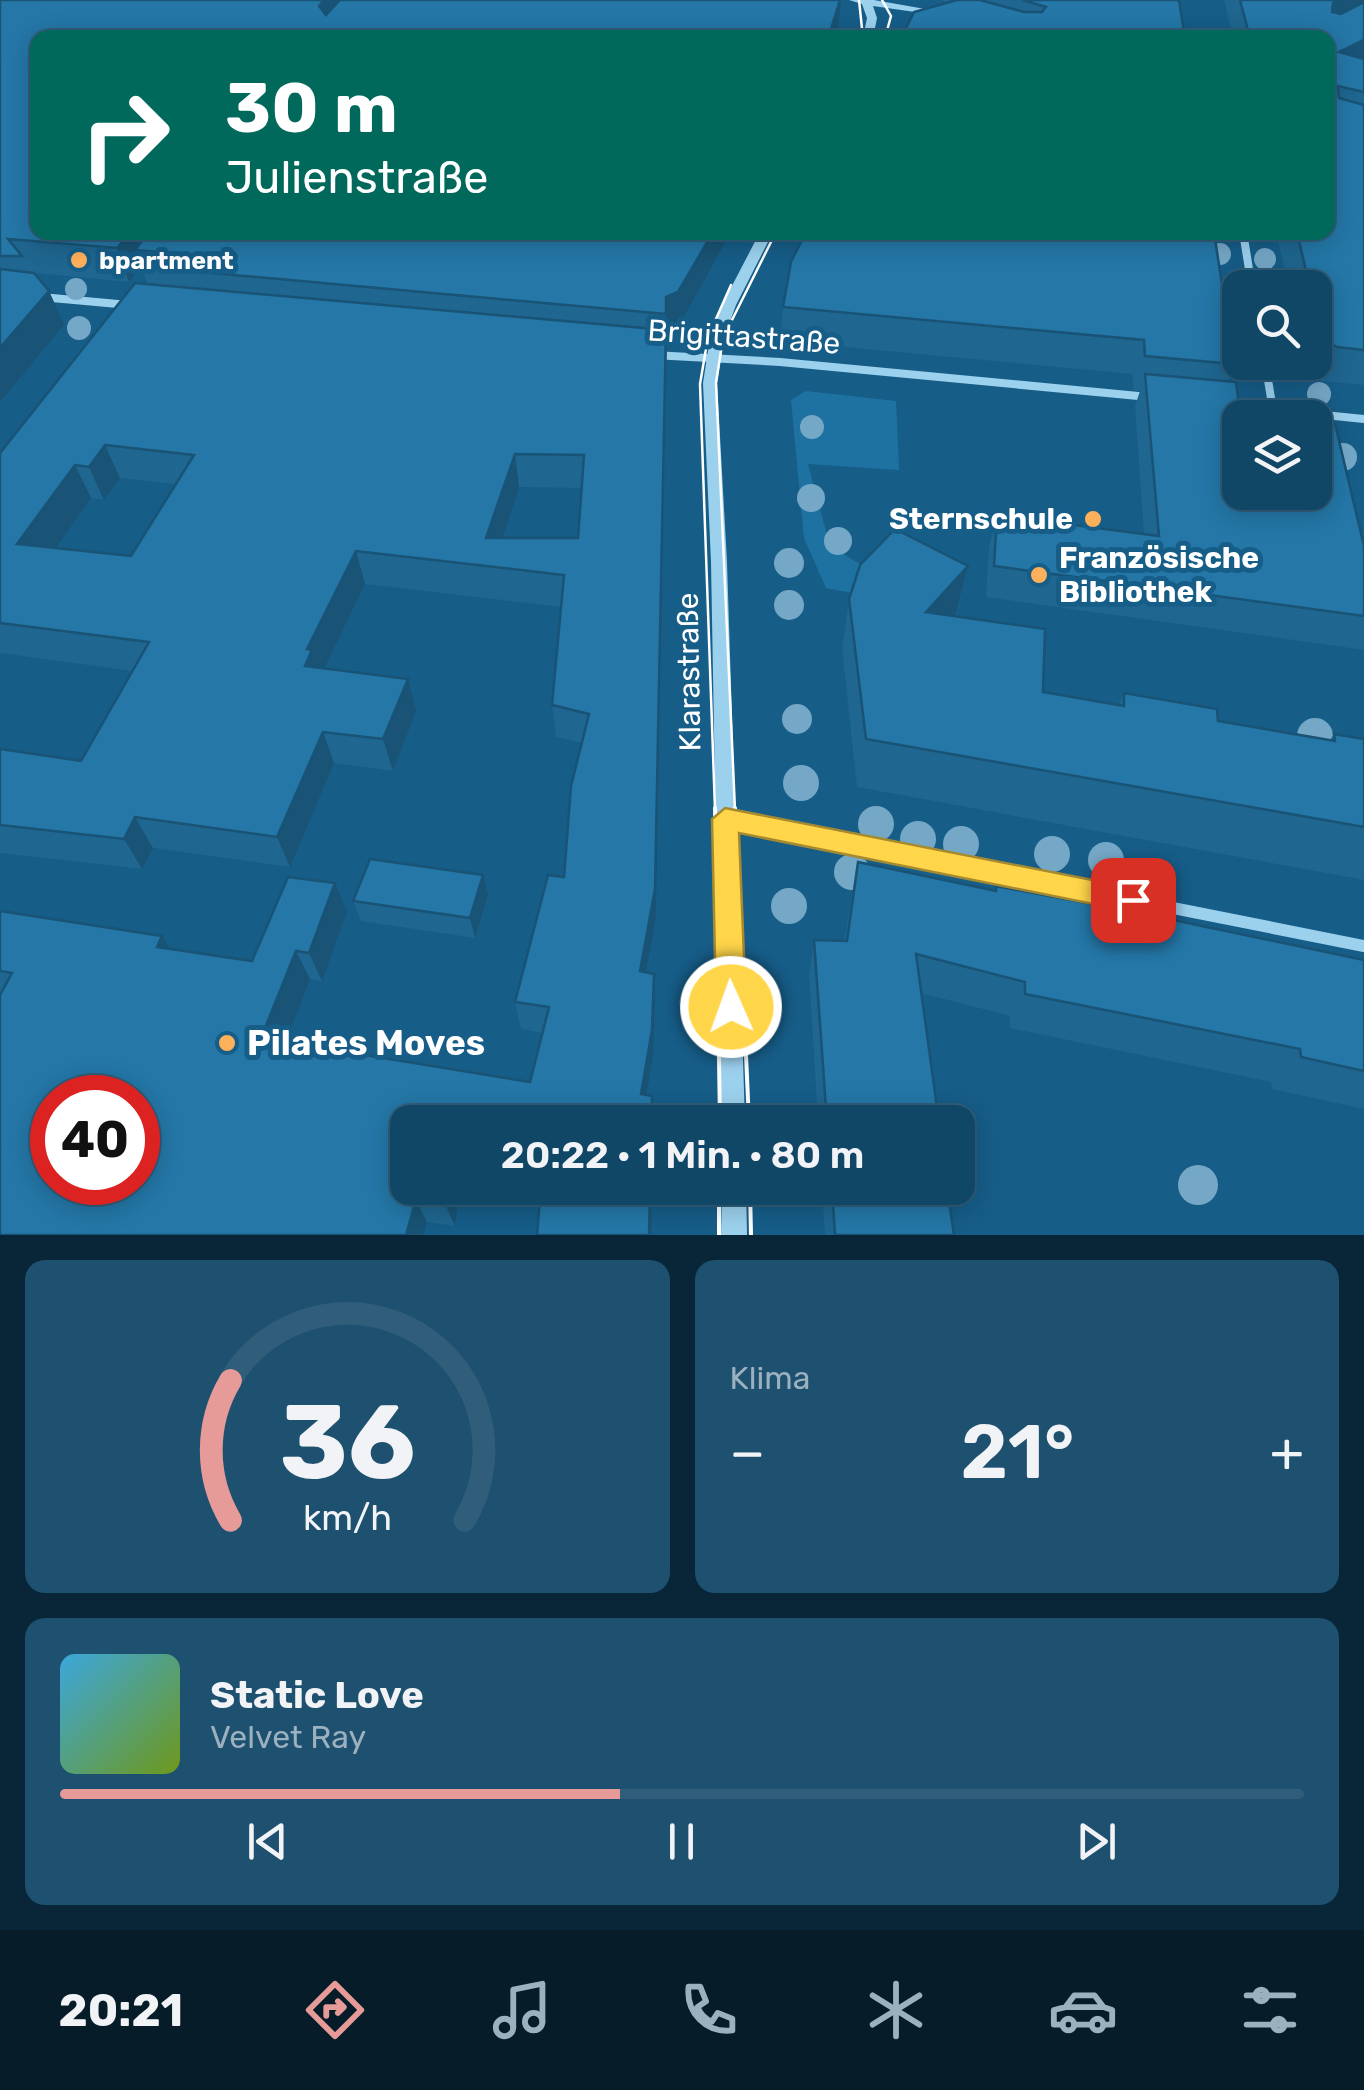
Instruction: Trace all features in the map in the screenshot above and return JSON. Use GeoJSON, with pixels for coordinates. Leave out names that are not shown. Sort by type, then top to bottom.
{"type":"FeatureCollection","features":[{"type":"Feature","properties":{"kind":"street"},"geometry":{"type":"LineString","coordinates":[[854,0],[958,17]]}},
{"type":"Feature","properties":{"kind":"street"},"geometry":{"type":"LineString","coordinates":[[868,0],[872,18],[870,30]]}},
{"type":"Feature","properties":{"kind":"street","name":"Klarastraße"},"geometry":{"type":"LineString","coordinates":[[733,1105],[710,383],[729,305],[763,240]]}},
{"type":"Feature","properties":{"kind":"street"},"geometry":{"type":"LineString","coordinates":[[1244,240],[1249,270]]}},
{"type":"Feature","properties":{"kind":"street"},"geometry":{"type":"LineString","coordinates":[[118,308],[132,290]]}},
{"type":"Feature","properties":{"kind":"street"},"geometry":{"type":"LineString","coordinates":[[35,297],[118,308],[145,306]]}},
{"type":"Feature","properties":{"kind":"street","name":"Brigittastraße"},"geometry":{"type":"LineString","coordinates":[[641,354],[780,362],[1160,398]]}},
{"type":"Feature","properties":{"kind":"street"},"geometry":{"type":"LineString","coordinates":[[1217,404],[1222,405]]}},
{"type":"Feature","properties":{"kind":"street"},"geometry":{"type":"LineString","coordinates":[[1332,416],[1364,419]]}},
{"type":"Feature","properties":{"kind":"street"},"geometry":{"type":"LineString","coordinates":[[725,819],[1364,946]]}},
{"type":"Feature","properties":{"kind":"street"},"geometry":{"type":"LineString","coordinates":[[734,1205],[734,1235]]}},
{"type":"Feature","properties":{"kind":"shaded area"},"geometry":{"type":"Polygon","coordinates":[[[806,391],[896,401],[899,470],[808,464],[830,546],[875,573],[853,593],[826,588],[804,538],[791,400],[806,391]]]}},
{"type":"Feature","properties":{"kind":"building"},"geometry":{"type":"Polygon","coordinates":[[[0,0],[324,0],[319,6],[326,15],[340,0],[840,0],[831,29],[838,30],[30,30],[30,240],[124,240],[117,248],[8,239],[22,256],[0,256],[0,0]]]}},
{"type":"Feature","properties":{"kind":"building"},"geometry":{"type":"Polygon","coordinates":[[[957,0],[980,0],[1024,12],[1042,12],[1046,7],[1023,0],[1179,0],[1184,30],[905,30],[914,12],[957,0]]]}},
{"type":"Feature","properties":{"kind":"building"},"geometry":{"type":"Polygon","coordinates":[[[1240,0],[1338,0],[1333,3],[1332,12],[1341,14],[1364,2],[1364,40],[1339,52],[1364,59],[1364,92],[1338,86],[1339,98],[1364,105],[1364,350],[1332,344],[1332,270],[1306,270],[1299,240],[1335,240],[1335,30],[1248,30],[1240,0]]]}},
{"type":"Feature","properties":{"kind":"building"},"geometry":{"type":"Polygon","coordinates":[[[143,240],[708,240],[678,292],[666,297],[666,314],[145,267],[158,252],[135,250],[143,240]]]}},
{"type":"Feature","properties":{"kind":"building"},"geometry":{"type":"Polygon","coordinates":[[[802,240],[1215,240],[1222,285],[1222,363],[1145,356],[1144,340],[783,307],[791,262],[802,240]]]}},
{"type":"Feature","properties":{"kind":"building"},"geometry":{"type":"Polygon","coordinates":[[[0,269],[34,273],[49,291],[0,348],[0,269]]]}},
{"type":"Feature","properties":{"kind":"building"},"geometry":{"type":"Polygon","coordinates":[[[135,283],[666,330],[655,889],[640,971],[654,974],[652,1030],[641,1094],[652,1096],[652,1105],[390,1105],[390,1205],[415,1205],[406,1235],[0,1235],[0,995],[12,973],[0,971],[0,911],[162,936],[157,947],[252,961],[288,877],[335,883],[309,953],[296,951],[261,1038],[530,1082],[549,1007],[515,1002],[548,875],[564,877],[571,786],[589,714],[552,705],[564,575],[356,551],[307,649],[312,650],[305,666],[408,679],[383,739],[323,732],[277,837],[135,817],[124,839],[0,825],[0,749],[81,761],[149,642],[0,623],[0,453],[135,283]],[[105,445],[89,467],[75,465],[17,544],[131,556],[194,455],[105,445]],[[515,454],[486,538],[578,538],[584,455],[515,454]]]}},
{"type":"Feature","properties":{"kind":"building"},"geometry":{"type":"Polygon","coordinates":[[[1145,374],[1236,382],[1238,400],[1222,400],[1222,510],[1332,510],[1332,424],[1335,424],[1364,546],[1364,616],[994,566],[997,515],[1159,536],[1145,374]]]}},
{"type":"Feature","properties":{"kind":"building"},"geometry":{"type":"Polygon","coordinates":[[[895,529],[968,566],[926,612],[1045,629],[1043,692],[1124,706],[1124,693],[1217,709],[1218,721],[1335,741],[1334,734],[1364,739],[1364,827],[866,739],[849,599],[860,565],[895,529]]]}},
{"type":"Feature","properties":{"kind":"building"},"geometry":{"type":"Polygon","coordinates":[[[370,859],[483,875],[470,918],[353,901],[370,859]]]}},
{"type":"Feature","properties":{"kind":"building"},"geometry":{"type":"Polygon","coordinates":[[[858,862],[996,891],[996,886],[1140,913],[1364,960],[1364,1071],[1301,1057],[1300,1049],[1025,994],[1025,982],[916,954],[937,1105],[826,1105],[814,940],[847,941],[858,862]]]}},
{"type":"Feature","properties":{"kind":"building"},"geometry":{"type":"Polygon","coordinates":[[[540,1205],[650,1205],[649,1235],[537,1235],[540,1205]]]}},
{"type":"Feature","properties":{"kind":"building"},"geometry":{"type":"Polygon","coordinates":[[[833,1205],[950,1205],[954,1235],[835,1235],[833,1205]]]}},
{"type":"Feature","properties":{"kind":"tram line"},"geometry":{"type":"LineString","coordinates":[[859,0],[862,30]]}},
{"type":"Feature","properties":{"kind":"tram line"},"geometry":{"type":"LineString","coordinates":[[882,0],[891,16],[887,30]]}},
{"type":"Feature","properties":{"kind":"tram line"},"geometry":{"type":"LineString","coordinates":[[735,810],[716,383],[723,338],[772,240]]}},
{"type":"Feature","properties":{"kind":"tram line"},"geometry":{"type":"LineString","coordinates":[[715,810],[700,384],[708,337],[731,285]]}},
{"type":"Feature","properties":{"kind":"tram line"},"geometry":{"type":"LineString","coordinates":[[715,808],[720,1105]]}},
{"type":"Feature","properties":{"kind":"tram line"},"geometry":{"type":"LineString","coordinates":[[735,808],[748,1105]]}},
{"type":"Feature","properties":{"kind":"tram line"},"geometry":{"type":"LineString","coordinates":[[719,1205],[719,1235]]}},
{"type":"Feature","properties":{"kind":"tram line"},"geometry":{"type":"LineString","coordinates":[[750,1205],[751,1235]]}},
{"type":"Feature","properties":{"kind":"place","name":"bpartment"},"geometry":{"type":"Point","coordinates":[79,260]}},
{"type":"Feature","properties":{"kind":"place","name":"Sternschule"},"geometry":{"type":"Point","coordinates":[1093,519]}},
{"type":"Feature","properties":{"kind":"place","name":"Französische Bibliothek"},"geometry":{"type":"Point","coordinates":[1039,575]}},
{"type":"Feature","properties":{"kind":"place","name":"Pilates Moves"},"geometry":{"type":"Point","coordinates":[227,1043]}},
{"type":"Feature","properties":{"kind":"route"},"geometry":{"type":"LineString","coordinates":[[731,1007],[725,819],[1133,900]]}}]}
